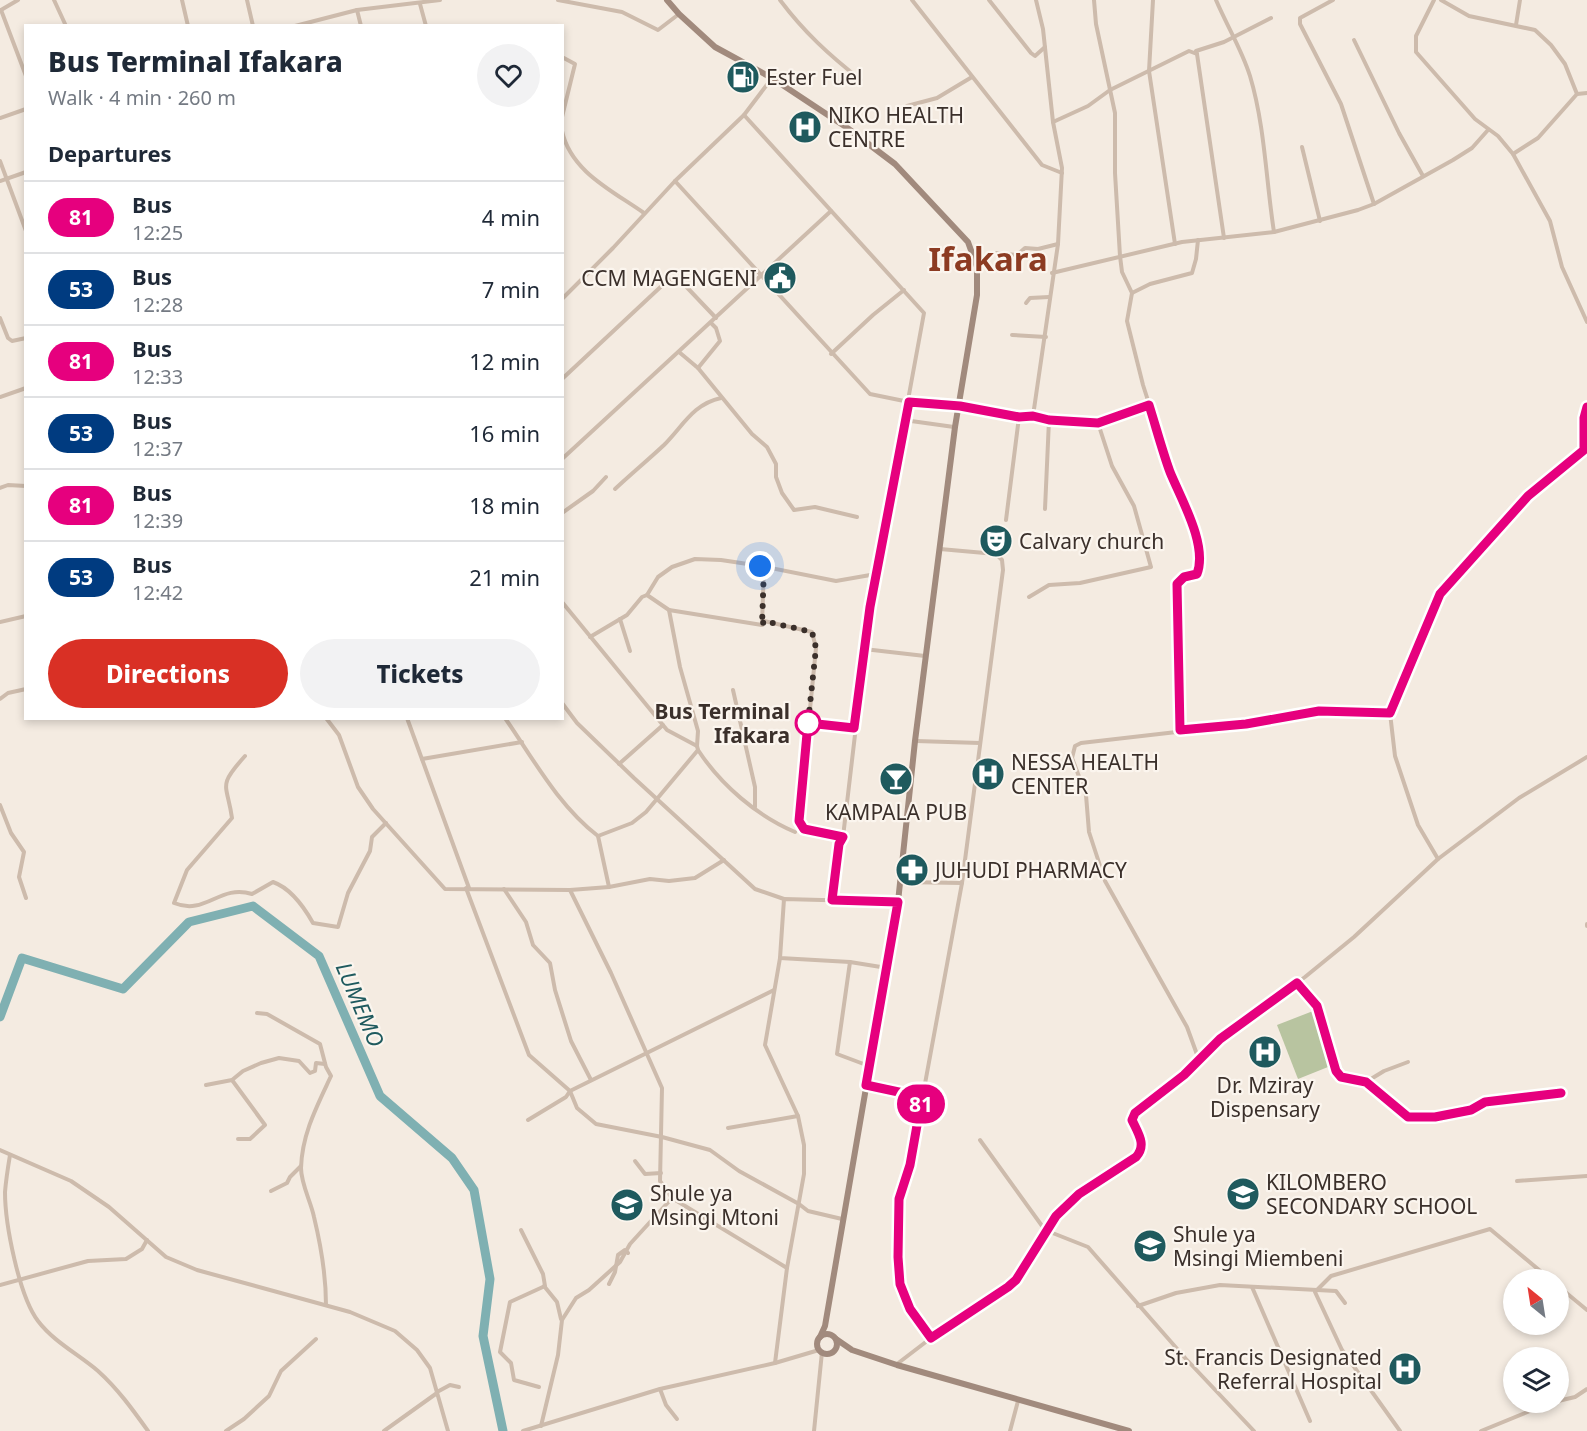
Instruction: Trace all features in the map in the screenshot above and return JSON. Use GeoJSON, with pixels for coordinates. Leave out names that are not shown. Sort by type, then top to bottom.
{"type":"FeatureCollection","features":[{"type":"Feature","properties":{"kind":"main road"},"geometry":{"type":"LineString","coordinates":[[667,0],[715,47],[772,78],[846,127],[895,164],[968,242],[977,267],[977,295],[955,427],[915,741],[898,902],[825,1320],[817,1344],[820,1351],[852,1350]]}},
{"type":"Feature","properties":{"kind":"main road"},"geometry":{"type":"LineString","coordinates":[[825,1320],[837,1346],[832,1352]]}},
{"type":"Feature","properties":{"kind":"main road"},"geometry":{"type":"LineString","coordinates":[[820,1337],[827,1334],[852,1350],[897,1365],[1129,1431]]}},
{"type":"Feature","properties":{"kind":"street"},"geometry":{"type":"LineString","coordinates":[[18,0],[0,10],[24,71]]}},
{"type":"Feature","properties":{"kind":"street"},"geometry":{"type":"LineString","coordinates":[[54,0],[65,24]]}},
{"type":"Feature","properties":{"kind":"street"},"geometry":{"type":"LineString","coordinates":[[182,0],[188,24]]}},
{"type":"Feature","properties":{"kind":"street"},"geometry":{"type":"LineString","coordinates":[[247,0],[253,24]]}},
{"type":"Feature","properties":{"kind":"street"},"geometry":{"type":"LineString","coordinates":[[304,24],[357,10],[440,0]]}},
{"type":"Feature","properties":{"kind":"street"},"geometry":{"type":"LineString","coordinates":[[558,0],[622,12],[658,30],[679,14]]}},
{"type":"Feature","properties":{"kind":"street"},"geometry":{"type":"LineString","coordinates":[[780,0],[801,28],[825,52],[861,80]]}},
{"type":"Feature","properties":{"kind":"street"},"geometry":{"type":"LineString","coordinates":[[912,0],[1042,165],[1062,173]]}},
{"type":"Feature","properties":{"kind":"street"},"geometry":{"type":"LineString","coordinates":[[988,0],[1031,53],[1035,56],[1046,47]]}},
{"type":"Feature","properties":{"kind":"street"},"geometry":{"type":"LineString","coordinates":[[1033,416],[1058,244],[1062,173],[1053,122],[1046,47],[1036,0]]}},
{"type":"Feature","properties":{"kind":"street"},"geometry":{"type":"LineString","coordinates":[[1094,0],[1096,24],[1115,113],[1115,172],[1120,256],[1122,272],[1132,293],[1127,321],[1149,405],[1171,473],[1189,514],[1198,549],[1200,567],[1197,574],[1184,577],[1177,584],[1180,730]]}},
{"type":"Feature","properties":{"kind":"street"},"geometry":{"type":"LineString","coordinates":[[1153,0],[1149,70],[1175,244]]}},
{"type":"Feature","properties":{"kind":"street"},"geometry":{"type":"LineString","coordinates":[[1216,0],[1243,56],[1257,108],[1274,232]]}},
{"type":"Feature","properties":{"kind":"street"},"geometry":{"type":"LineString","coordinates":[[1316,0],[1316,8]]}},
{"type":"Feature","properties":{"kind":"street"},"geometry":{"type":"LineString","coordinates":[[1333,0],[1301,16],[1300,24],[1341,104],[1374,204]]}},
{"type":"Feature","properties":{"kind":"street"},"geometry":{"type":"LineString","coordinates":[[1434,0],[1416,36],[1416,52],[1471,114],[1498,136],[1513,154],[1550,221],[1562,267],[1587,322]]}},
{"type":"Feature","properties":{"kind":"street"},"geometry":{"type":"LineString","coordinates":[[1441,0],[1469,16],[1535,30],[1551,45],[1565,64],[1577,93]]}},
{"type":"Feature","properties":{"kind":"street"},"geometry":{"type":"LineString","coordinates":[[1516,25],[1520,0]]}},
{"type":"Feature","properties":{"kind":"street"},"geometry":{"type":"LineString","coordinates":[[420,4],[425,24]]}},
{"type":"Feature","properties":{"kind":"street"},"geometry":{"type":"LineString","coordinates":[[357,10],[360,24]]}},
{"type":"Feature","properties":{"kind":"street"},"geometry":{"type":"LineString","coordinates":[[1224,238],[1196,51],[1233,38],[1271,18]]}},
{"type":"Feature","properties":{"kind":"street"},"geometry":{"type":"LineString","coordinates":[[1354,40],[1399,133],[1423,176]]}},
{"type":"Feature","properties":{"kind":"street"},"geometry":{"type":"LineString","coordinates":[[1053,122],[1088,106],[1110,90],[1188,51],[1197,54]]}},
{"type":"Feature","properties":{"kind":"street"},"geometry":{"type":"LineString","coordinates":[[564,58],[575,64],[564,109]]}},
{"type":"Feature","properties":{"kind":"street"},"geometry":{"type":"LineString","coordinates":[[907,106],[937,98],[972,77]]}},
{"type":"Feature","properties":{"kind":"street"},"geometry":{"type":"LineString","coordinates":[[564,297],[614,248],[675,181],[744,115],[772,78]]}},
{"type":"Feature","properties":{"kind":"street"},"geometry":{"type":"LineString","coordinates":[[1513,154],[1538,138],[1577,93],[1587,93]]}},
{"type":"Feature","properties":{"kind":"street"},"geometry":{"type":"LineString","coordinates":[[0,118],[24,110]]}},
{"type":"Feature","properties":{"kind":"street"},"geometry":{"type":"LineString","coordinates":[[744,115],[924,313],[864,649],[843,837],[839,844],[832,900]]}},
{"type":"Feature","properties":{"kind":"street"},"geometry":{"type":"LineString","coordinates":[[1052,273],[1175,244],[1274,232],[1320,221],[1374,204],[1472,148],[1488,130]]}},
{"type":"Feature","properties":{"kind":"street"},"geometry":{"type":"LineString","coordinates":[[564,138],[574,160],[594,178],[644,213]]}},
{"type":"Feature","properties":{"kind":"street"},"geometry":{"type":"LineString","coordinates":[[1302,147],[1320,221]]}},
{"type":"Feature","properties":{"kind":"street"},"geometry":{"type":"LineString","coordinates":[[0,161],[24,226]]}},
{"type":"Feature","properties":{"kind":"street"},"geometry":{"type":"LineString","coordinates":[[0,181],[24,173]]}},
{"type":"Feature","properties":{"kind":"street"},"geometry":{"type":"LineString","coordinates":[[675,181],[870,394],[909,402],[960,406],[1019,417],[1033,416],[1049,420],[1098,423],[1149,405]]}},
{"type":"Feature","properties":{"kind":"street"},"geometry":{"type":"LineString","coordinates":[[564,457],[831,211]]}},
{"type":"Feature","properties":{"kind":"street"},"geometry":{"type":"LineString","coordinates":[[1132,293],[1150,284],[1192,273],[1198,240]]}},
{"type":"Feature","properties":{"kind":"street"},"geometry":{"type":"LineString","coordinates":[[995,253],[1013,255],[1025,248],[1038,249],[1058,244]]}},
{"type":"Feature","properties":{"kind":"street"},"geometry":{"type":"LineString","coordinates":[[564,377],[668,280],[678,278],[716,318]]}},
{"type":"Feature","properties":{"kind":"street"},"geometry":{"type":"LineString","coordinates":[[831,354],[904,290]]}},
{"type":"Feature","properties":{"kind":"street"},"geometry":{"type":"LineString","coordinates":[[1026,303],[1030,298],[1049,297]]}},
{"type":"Feature","properties":{"kind":"street"},"geometry":{"type":"LineString","coordinates":[[0,318],[8,338],[12,341],[24,338]]}},
{"type":"Feature","properties":{"kind":"street"},"geometry":{"type":"LineString","coordinates":[[698,368],[720,341],[716,328],[711,322]]}},
{"type":"Feature","properties":{"kind":"street"},"geometry":{"type":"LineString","coordinates":[[1012,335],[1046,337]]}},
{"type":"Feature","properties":{"kind":"street"},"geometry":{"type":"LineString","coordinates":[[679,352],[698,368],[721,399],[767,447],[776,464],[776,477],[782,493],[794,510],[815,507],[857,517]]}},
{"type":"Feature","properties":{"kind":"street"},"geometry":{"type":"LineString","coordinates":[[0,397],[24,389]]}},
{"type":"Feature","properties":{"kind":"street"},"geometry":{"type":"LineString","coordinates":[[615,489],[665,444],[692,412],[710,400],[721,399]]}},
{"type":"Feature","properties":{"kind":"street"},"geometry":{"type":"LineString","coordinates":[[1438,859],[1418,825],[1395,756],[1390,713],[1440,594],[1528,496],[1586,449],[1584,418],[1587,407]]}},
{"type":"Feature","properties":{"kind":"street"},"geometry":{"type":"LineString","coordinates":[[1006,520],[1019,417]]}},
{"type":"Feature","properties":{"kind":"street"},"geometry":{"type":"LineString","coordinates":[[904,420],[955,427]]}},
{"type":"Feature","properties":{"kind":"street"},"geometry":{"type":"LineString","coordinates":[[1045,509],[1049,420]]}},
{"type":"Feature","properties":{"kind":"street"},"geometry":{"type":"LineString","coordinates":[[1029,597],[1049,585],[1080,583],[1151,567],[1134,506],[1112,466],[1098,423]]}},
{"type":"Feature","properties":{"kind":"street"},"geometry":{"type":"LineString","coordinates":[[564,512],[593,491],[606,477]]}},
{"type":"Feature","properties":{"kind":"street"},"geometry":{"type":"LineString","coordinates":[[0,488],[8,485],[24,486]]}},
{"type":"Feature","properties":{"kind":"street"},"geometry":{"type":"LineString","coordinates":[[931,1338],[910,1309],[900,1284],[899,1199],[910,1165],[962,883],[1003,570],[1002,560],[996,554],[940,549]]}},
{"type":"Feature","properties":{"kind":"street"},"geometry":{"type":"LineString","coordinates":[[590,637],[627,615],[642,597],[647,595],[658,578],[672,567],[695,559],[721,560],[836,581],[876,574]]}},
{"type":"Feature","properties":{"kind":"street"},"geometry":{"type":"LineString","coordinates":[[762,625],[764,567]]}},
{"type":"Feature","properties":{"kind":"street"},"geometry":{"type":"LineString","coordinates":[[647,595],[669,610],[762,625]]}},
{"type":"Feature","properties":{"kind":"street"},"geometry":{"type":"LineString","coordinates":[[564,604],[667,730],[698,748],[723,781],[771,822],[795,832]]}},
{"type":"Feature","properties":{"kind":"street"},"geometry":{"type":"LineString","coordinates":[[598,836],[632,823],[658,800],[698,748],[698,731],[680,668],[669,610]]}},
{"type":"Feature","properties":{"kind":"street"},"geometry":{"type":"LineString","coordinates":[[0,622],[24,616]]}},
{"type":"Feature","properties":{"kind":"street"},"geometry":{"type":"LineString","coordinates":[[620,619],[630,651]]}},
{"type":"Feature","properties":{"kind":"street"},"geometry":{"type":"LineString","coordinates":[[762,625],[764,621],[812,632],[816,648],[799,821],[804,829],[843,837]]}},
{"type":"Feature","properties":{"kind":"street"},"geometry":{"type":"LineString","coordinates":[[864,649],[926,656]]}},
{"type":"Feature","properties":{"kind":"street"},"geometry":{"type":"LineString","coordinates":[[0,699],[8,693],[24,689]]}},
{"type":"Feature","properties":{"kind":"street"},"geometry":{"type":"LineString","coordinates":[[733,690],[755,787],[755,807]]}},
{"type":"Feature","properties":{"kind":"street"},"geometry":{"type":"LineString","coordinates":[[564,706],[577,723],[619,764],[756,889],[784,899],[898,902]]}},
{"type":"Feature","properties":{"kind":"street"},"geometry":{"type":"LineString","coordinates":[[1198,1060],[1187,1027],[1105,881],[1089,832],[1086,795],[1072,758],[1075,746],[1082,743],[1180,730],[1246,724],[1319,711],[1390,713]]}},
{"type":"Feature","properties":{"kind":"street"},"geometry":{"type":"LineString","coordinates":[[328,720],[339,735],[358,787],[386,823],[445,889],[570,890],[609,887],[650,879],[669,881],[695,878],[724,860]]}},
{"type":"Feature","properties":{"kind":"street"},"geometry":{"type":"LineString","coordinates":[[409,720],[530,1055],[570,1091],[577,1108],[596,1124],[662,1137],[710,1150],[739,1171],[808,1211],[842,1219]]}},
{"type":"Feature","properties":{"kind":"street"},"geometry":{"type":"LineString","coordinates":[[506,720],[554,792],[578,820],[598,836],[609,887]]}},
{"type":"Feature","properties":{"kind":"street"},"geometry":{"type":"LineString","coordinates":[[808,723],[854,728]]}},
{"type":"Feature","properties":{"kind":"street"},"geometry":{"type":"LineString","coordinates":[[619,764],[663,725]]}},
{"type":"Feature","properties":{"kind":"street"},"geometry":{"type":"LineString","coordinates":[[915,741],[980,743]]}},
{"type":"Feature","properties":{"kind":"street"},"geometry":{"type":"LineString","coordinates":[[422,759],[522,742]]}},
{"type":"Feature","properties":{"kind":"street"},"geometry":{"type":"LineString","coordinates":[[245,756],[231,770],[226,784],[232,818],[187,870],[174,903],[186,908],[198,907],[222,894],[245,891],[252,894],[273,882],[283,885],[304,908],[313,923],[338,927],[348,892],[370,851],[372,837],[386,823]]}},
{"type":"Feature","properties":{"kind":"street"},"geometry":{"type":"LineString","coordinates":[[897,1365],[931,1338],[1008,1287],[1016,1280],[1045,1230],[1079,1194],[1141,1152],[1142,1144],[1132,1116],[1220,1039],[1297,983],[1354,937],[1438,859],[1519,798],[1587,758]]}},
{"type":"Feature","properties":{"kind":"street"},"geometry":{"type":"LineString","coordinates":[[0,805],[11,833],[24,852],[19,877],[26,898]]}},
{"type":"Feature","properties":{"kind":"street"},"geometry":{"type":"LineString","coordinates":[[900,882],[962,883]]}},
{"type":"Feature","properties":{"kind":"street"},"geometry":{"type":"LineString","coordinates":[[504,889],[526,922],[533,945],[550,963],[555,990],[571,1041],[591,1080]]}},
{"type":"Feature","properties":{"kind":"street"},"geometry":{"type":"LineString","coordinates":[[570,890],[611,973],[662,1088],[660,1181],[672,1198],[787,1268]]}},
{"type":"Feature","properties":{"kind":"street"},"geometry":{"type":"LineString","coordinates":[[775,1363],[787,1268],[804,1174],[804,1145],[798,1116],[765,1045],[780,958],[784,899]]}},
{"type":"Feature","properties":{"kind":"street"},"geometry":{"type":"LineString","coordinates":[[780,958],[850,962],[887,968]]}},
{"type":"Feature","properties":{"kind":"street"},"geometry":{"type":"LineString","coordinates":[[850,962],[837,1054],[869,1066]]}},
{"type":"Feature","properties":{"kind":"street"},"geometry":{"type":"LineString","coordinates":[[1297,983],[1317,1006],[1336,1071],[1341,1077],[1366,1082],[1408,1117],[1435,1117],[1471,1110],[1485,1102],[1561,1093]]}},
{"type":"Feature","properties":{"kind":"street"},"geometry":{"type":"LineString","coordinates":[[528,1120],[566,1097],[570,1091],[774,990]]}},
{"type":"Feature","properties":{"kind":"street"},"geometry":{"type":"LineString","coordinates":[[257,1013],[267,1014],[320,1044],[331,1076],[309,1121],[301,1166],[314,1217],[326,1283],[326,1305]]}},
{"type":"Feature","properties":{"kind":"street"},"geometry":{"type":"LineString","coordinates":[[206,1085],[232,1080],[248,1068],[279,1058],[299,1061],[310,1073],[315,1071],[316,1063],[325,1064]]}},
{"type":"Feature","properties":{"kind":"street"},"geometry":{"type":"LineString","coordinates":[[1366,1082],[1384,1071],[1408,1062]]}},
{"type":"Feature","properties":{"kind":"street"},"geometry":{"type":"LineString","coordinates":[[232,1080],[265,1125],[250,1139],[238,1139]]}},
{"type":"Feature","properties":{"kind":"street"},"geometry":{"type":"LineString","coordinates":[[866,1085],[922,1097]]}},
{"type":"Feature","properties":{"kind":"street"},"geometry":{"type":"LineString","coordinates":[[728,1128],[798,1116]]}},
{"type":"Feature","properties":{"kind":"street"},"geometry":{"type":"LineString","coordinates":[[980,1140],[1045,1230],[1088,1247],[1254,1431]]}},
{"type":"Feature","properties":{"kind":"street"},"geometry":{"type":"LineString","coordinates":[[0,1150],[71,1181],[109,1207],[166,1257],[197,1270],[326,1305],[394,1330],[417,1350],[430,1368],[448,1431]]}},
{"type":"Feature","properties":{"kind":"street"},"geometry":{"type":"LineString","coordinates":[[10,1155],[6,1202],[19,1279],[28,1305],[38,1322],[62,1345],[97,1371],[121,1394],[148,1431]]}},
{"type":"Feature","properties":{"kind":"street"},"geometry":{"type":"LineString","coordinates":[[635,1161],[645,1174],[661,1173]]}},
{"type":"Feature","properties":{"kind":"street"},"geometry":{"type":"LineString","coordinates":[[271,1191],[287,1183],[301,1166]]}},
{"type":"Feature","properties":{"kind":"street"},"geometry":{"type":"LineString","coordinates":[[1517,1181],[1587,1176]]}},
{"type":"Feature","properties":{"kind":"street"},"geometry":{"type":"LineString","coordinates":[[562,1320],[576,1298],[616,1266],[672,1198]]}},
{"type":"Feature","properties":{"kind":"street"},"geometry":{"type":"LineString","coordinates":[[1315,1292],[1331,1276],[1490,1229],[1538,1269]]}},
{"type":"Feature","properties":{"kind":"street"},"geometry":{"type":"LineString","coordinates":[[521,1230],[543,1274],[544,1286],[557,1302],[562,1320],[558,1355],[541,1426]]}},
{"type":"Feature","properties":{"kind":"street"},"geometry":{"type":"LineString","coordinates":[[0,1285],[88,1261],[126,1259],[142,1249],[147,1240]]}},
{"type":"Feature","properties":{"kind":"street"},"geometry":{"type":"LineString","coordinates":[[609,1284],[616,1266]]}},
{"type":"Feature","properties":{"kind":"street"},"geometry":{"type":"LineString","coordinates":[[1138,1305],[1176,1293],[1220,1285],[1315,1292],[1336,1291],[1345,1304]]}},
{"type":"Feature","properties":{"kind":"street"},"geometry":{"type":"LineString","coordinates":[[539,1387],[514,1380],[512,1363],[500,1352],[510,1302],[544,1286]]}},
{"type":"Feature","properties":{"kind":"street"},"geometry":{"type":"LineString","coordinates":[[1252,1287],[1310,1420]]}},
{"type":"Feature","properties":{"kind":"street"},"geometry":{"type":"LineString","coordinates":[[1315,1292],[1342,1350],[1400,1431]]}},
{"type":"Feature","properties":{"kind":"street"},"geometry":{"type":"LineString","coordinates":[[1569,1295],[1587,1310]]}},
{"type":"Feature","properties":{"kind":"street"},"geometry":{"type":"LineString","coordinates":[[226,1431],[244,1419],[269,1396],[281,1371],[316,1339]]}},
{"type":"Feature","properties":{"kind":"street"},"geometry":{"type":"LineString","coordinates":[[523,1431],[660,1389],[820,1351],[813,1431]]}},
{"type":"Feature","properties":{"kind":"street"},"geometry":{"type":"LineString","coordinates":[[384,1431],[437,1392],[450,1385],[459,1387]]}},
{"type":"Feature","properties":{"kind":"street"},"geometry":{"type":"LineString","coordinates":[[660,1389],[666,1405],[677,1419]]}},
{"type":"Feature","properties":{"kind":"street"},"geometry":{"type":"LineString","coordinates":[[1569,1398],[1587,1389]]}},
{"type":"Feature","properties":{"kind":"street"},"geometry":{"type":"LineString","coordinates":[[1010,1431],[1018,1401]]}},
{"type":"Feature","properties":{"kind":"street"},"geometry":{"type":"LineString","coordinates":[[1481,1431],[1525,1413]]}},
{"type":"Feature","properties":{"kind":"green space"},"geometry":{"type":"Polygon","coordinates":[[[1313,1011],[1333,1065],[1298,1079],[1277,1025],[1313,1011]]]}},
{"type":"Feature","properties":{"kind":"waterway","name":"LUMEMO"},"geometry":{"type":"LineString","coordinates":[[0,1017],[22,958],[123,989],[189,922],[253,906],[319,956],[380,1096],[452,1158],[474,1190],[490,1279],[483,1336],[503,1431]]}},
{"type":"Feature","properties":{"kind":"bus line","name":"81"},"geometry":{"type":"LineString","coordinates":[[1561,1093],[1485,1102],[1471,1110],[1435,1117],[1408,1117],[1366,1082],[1341,1077],[1336,1071],[1317,1006],[1297,983],[1220,1039],[1184,1075],[1135,1113],[1132,1120],[1142,1144],[1141,1152],[1079,1194],[1056,1216],[1045,1230],[1016,1280],[931,1338],[910,1309],[900,1284],[898,1257],[899,1199],[910,1165],[922,1097],[866,1085],[898,902],[832,900],[839,844],[843,837],[804,829],[799,821],[808,723],[854,728],[870,607],[909,402],[960,406],[1019,417],[1033,416],[1049,420],[1098,423],[1149,405],[1171,473],[1189,514],[1200,567],[1197,574],[1184,577],[1177,584],[1180,730],[1246,724],[1319,711],[1390,713],[1440,594],[1528,496],[1584,450],[1584,418],[1587,407]]}},
{"type":"Feature","properties":{"kind":"place","name":"Ester Fuel"},"geometry":{"type":"Point","coordinates":[743,77]}},
{"type":"Feature","properties":{"kind":"place","name":"NIKO HEALTH CENTRE"},"geometry":{"type":"Point","coordinates":[805,127]}},
{"type":"Feature","properties":{"kind":"place","name":"CCM MAGENGENI"},"geometry":{"type":"Point","coordinates":[780,278]}},
{"type":"Feature","properties":{"kind":"place","name":"Calvary church"},"geometry":{"type":"Point","coordinates":[996,541]}},
{"type":"Feature","properties":{"kind":"place","name":"Bus Terminal Ifakara"},"geometry":{"type":"Point","coordinates":[808,723]}},
{"type":"Feature","properties":{"kind":"place","name":"NESSA HEALTH CENTER"},"geometry":{"type":"Point","coordinates":[988,774]}},
{"type":"Feature","properties":{"kind":"place","name":"KAMPALA PUB"},"geometry":{"type":"Point","coordinates":[896,779]}},
{"type":"Feature","properties":{"kind":"place","name":"JUHUDI PHARMACY"},"geometry":{"type":"Point","coordinates":[912,870]}},
{"type":"Feature","properties":{"kind":"place","name":"Dr. Mziray Dispensary"},"geometry":{"type":"Point","coordinates":[1265,1052]}},
{"type":"Feature","properties":{"kind":"place","name":"KILOMBERO SECONDARY SCHOOL"},"geometry":{"type":"Point","coordinates":[1243,1194]}},
{"type":"Feature","properties":{"kind":"place","name":"Shule ya Msingi Mtoni"},"geometry":{"type":"Point","coordinates":[627,1205]}},
{"type":"Feature","properties":{"kind":"place","name":"Shule ya Msingi Miembeni"},"geometry":{"type":"Point","coordinates":[1150,1246]}},
{"type":"Feature","properties":{"kind":"place","name":"St. Francis Designated Referral Hospital"},"geometry":{"type":"Point","coordinates":[1405,1369]}},
{"type":"Feature","properties":{"kind":"district","name":"Ifakara"},"geometry":{"type":"Point","coordinates":[988,258]}},
{"type":"Feature","properties":{"kind":"route"},"geometry":{"type":"LineString","coordinates":[[760,566],[764,567],[762,625],[764,621],[812,632],[816,648],[808,723]]}}]}
